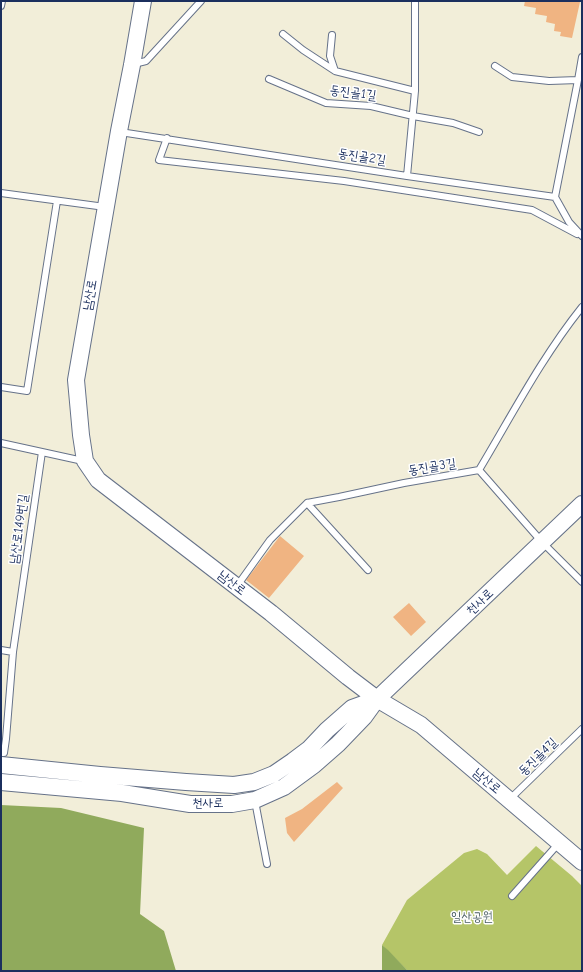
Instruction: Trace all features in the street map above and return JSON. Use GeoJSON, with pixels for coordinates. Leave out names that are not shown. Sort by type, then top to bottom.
{"type":"FeatureCollection","features":[{"type":"Feature","properties":{"kind":"street","name":"남산로"},"geometry":{"type":"LineString","coordinates":[[143,1],[76,380],[85,462],[98,480],[237,586],[377,699],[421,725],[582,862]]}},
{"type":"Feature","properties":{"kind":"street","name":"천사로"},"geometry":{"type":"LineString","coordinates":[[1,782],[122,793],[190,804],[232,804],[255,800],[284,787],[314,765],[338,744],[364,717],[377,699],[582,504]]}},
{"type":"Feature","properties":{"kind":"street","name":"천사로"},"geometry":{"type":"LineString","coordinates":[[2,757],[100,775],[234,785],[254,782],[274,774],[309,749],[327,730],[352,708],[377,699]]}},
{"type":"Feature","properties":{"kind":"street"},"geometry":{"type":"LineString","coordinates":[[254,782],[255,800]]}},
{"type":"Feature","properties":{"kind":"lane"},"geometry":{"type":"LineString","coordinates":[[1,6],[2,1]]}},
{"type":"Feature","properties":{"kind":"lane"},"geometry":{"type":"LineString","coordinates":[[132,64],[146,61],[201,1]]}},
{"type":"Feature","properties":{"kind":"lane"},"geometry":{"type":"LineString","coordinates":[[407,176],[415,91],[415,1]]}},
{"type":"Feature","properties":{"kind":"lane","name":"동진골1길"},"geometry":{"type":"LineString","coordinates":[[283,34],[303,50],[335,71],[415,91]]}},
{"type":"Feature","properties":{"kind":"lane"},"geometry":{"type":"LineString","coordinates":[[332,35],[330,56],[335,71]]}},
{"type":"Feature","properties":{"kind":"lane"},"geometry":{"type":"LineString","coordinates":[[582,57],[554,196],[569,222],[582,236]]}},
{"type":"Feature","properties":{"kind":"lane"},"geometry":{"type":"LineString","coordinates":[[495,66],[512,77],[549,81],[578,80]]}},
{"type":"Feature","properties":{"kind":"lane","name":"동진골1길"},"geometry":{"type":"LineString","coordinates":[[269,78],[326,103],[371,106],[413,116],[453,123],[479,132]]}},
{"type":"Feature","properties":{"kind":"lane","name":"동진골2길"},"geometry":{"type":"LineString","coordinates":[[119,131],[407,176],[554,196]]}},
{"type":"Feature","properties":{"kind":"lane"},"geometry":{"type":"LineString","coordinates":[[167,138],[159,160],[344,181],[532,210],[582,236]]}},
{"type":"Feature","properties":{"kind":"lane"},"geometry":{"type":"LineString","coordinates":[[1,193],[106,207]]}},
{"type":"Feature","properties":{"kind":"lane"},"geometry":{"type":"LineString","coordinates":[[1,387],[27,391],[57,201]]}},
{"type":"Feature","properties":{"kind":"lane"},"geometry":{"type":"LineString","coordinates":[[582,307],[565,328],[479,470],[542,542],[582,582]]}},
{"type":"Feature","properties":{"kind":"lane"},"geometry":{"type":"LineString","coordinates":[[1,443],[85,462]]}},
{"type":"Feature","properties":{"kind":"lane","name":"남산로149번길"},"geometry":{"type":"LineString","coordinates":[[2,757],[6,739],[13,652],[42,452]]}},
{"type":"Feature","properties":{"kind":"lane","name":"동진골3길"},"geometry":{"type":"LineString","coordinates":[[307,503],[404,483],[479,470]]}},
{"type":"Feature","properties":{"kind":"lane"},"geometry":{"type":"LineString","coordinates":[[237,586],[270,540],[307,503],[368,570]]}},
{"type":"Feature","properties":{"kind":"lane"},"geometry":{"type":"LineString","coordinates":[[1,650],[13,652]]}},
{"type":"Feature","properties":{"kind":"lane","name":"동진골4길"},"geometry":{"type":"LineString","coordinates":[[509,800],[582,729]]}},
{"type":"Feature","properties":{"kind":"lane"},"geometry":{"type":"LineString","coordinates":[[255,800],[267,864]]}},
{"type":"Feature","properties":{"kind":"lane"},"geometry":{"type":"LineString","coordinates":[[512,896],[559,843]]}},
{"type":"Feature","properties":{"kind":"green space"},"geometry":{"type":"Polygon","coordinates":[[[1,805],[61,808],[144,828],[140,914],[164,931],[176,971],[1,971],[1,805]]]}},
{"type":"Feature","properties":{"kind":"green space","name":"일산공원"},"geometry":{"type":"Polygon","coordinates":[[[536,846],[582,886],[582,971],[408,971],[382,945],[407,900],[464,853],[477,849],[487,854],[507,875],[536,846]]]}},
{"type":"Feature","properties":{"kind":"green space"},"geometry":{"type":"Polygon","coordinates":[[[382,945],[388,950],[408,971],[382,971],[382,945]]]}},
{"type":"Feature","properties":{"kind":"building"},"geometry":{"type":"Polygon","coordinates":[[[525,1],[580,2],[572,38],[560,36],[561,32],[554,31],[555,24],[546,22],[547,16],[535,14],[536,8],[524,6],[525,1]]]}},
{"type":"Feature","properties":{"kind":"building"},"geometry":{"type":"Polygon","coordinates":[[[280,536],[304,556],[269,598],[246,580],[280,536]]]}},
{"type":"Feature","properties":{"kind":"building"},"geometry":{"type":"Polygon","coordinates":[[[409,603],[426,622],[411,636],[393,617],[409,603]]]}},
{"type":"Feature","properties":{"kind":"building"},"geometry":{"type":"Polygon","coordinates":[[[337,782],[343,788],[294,842],[287,833],[285,818],[302,809],[337,782]]]}}]}
